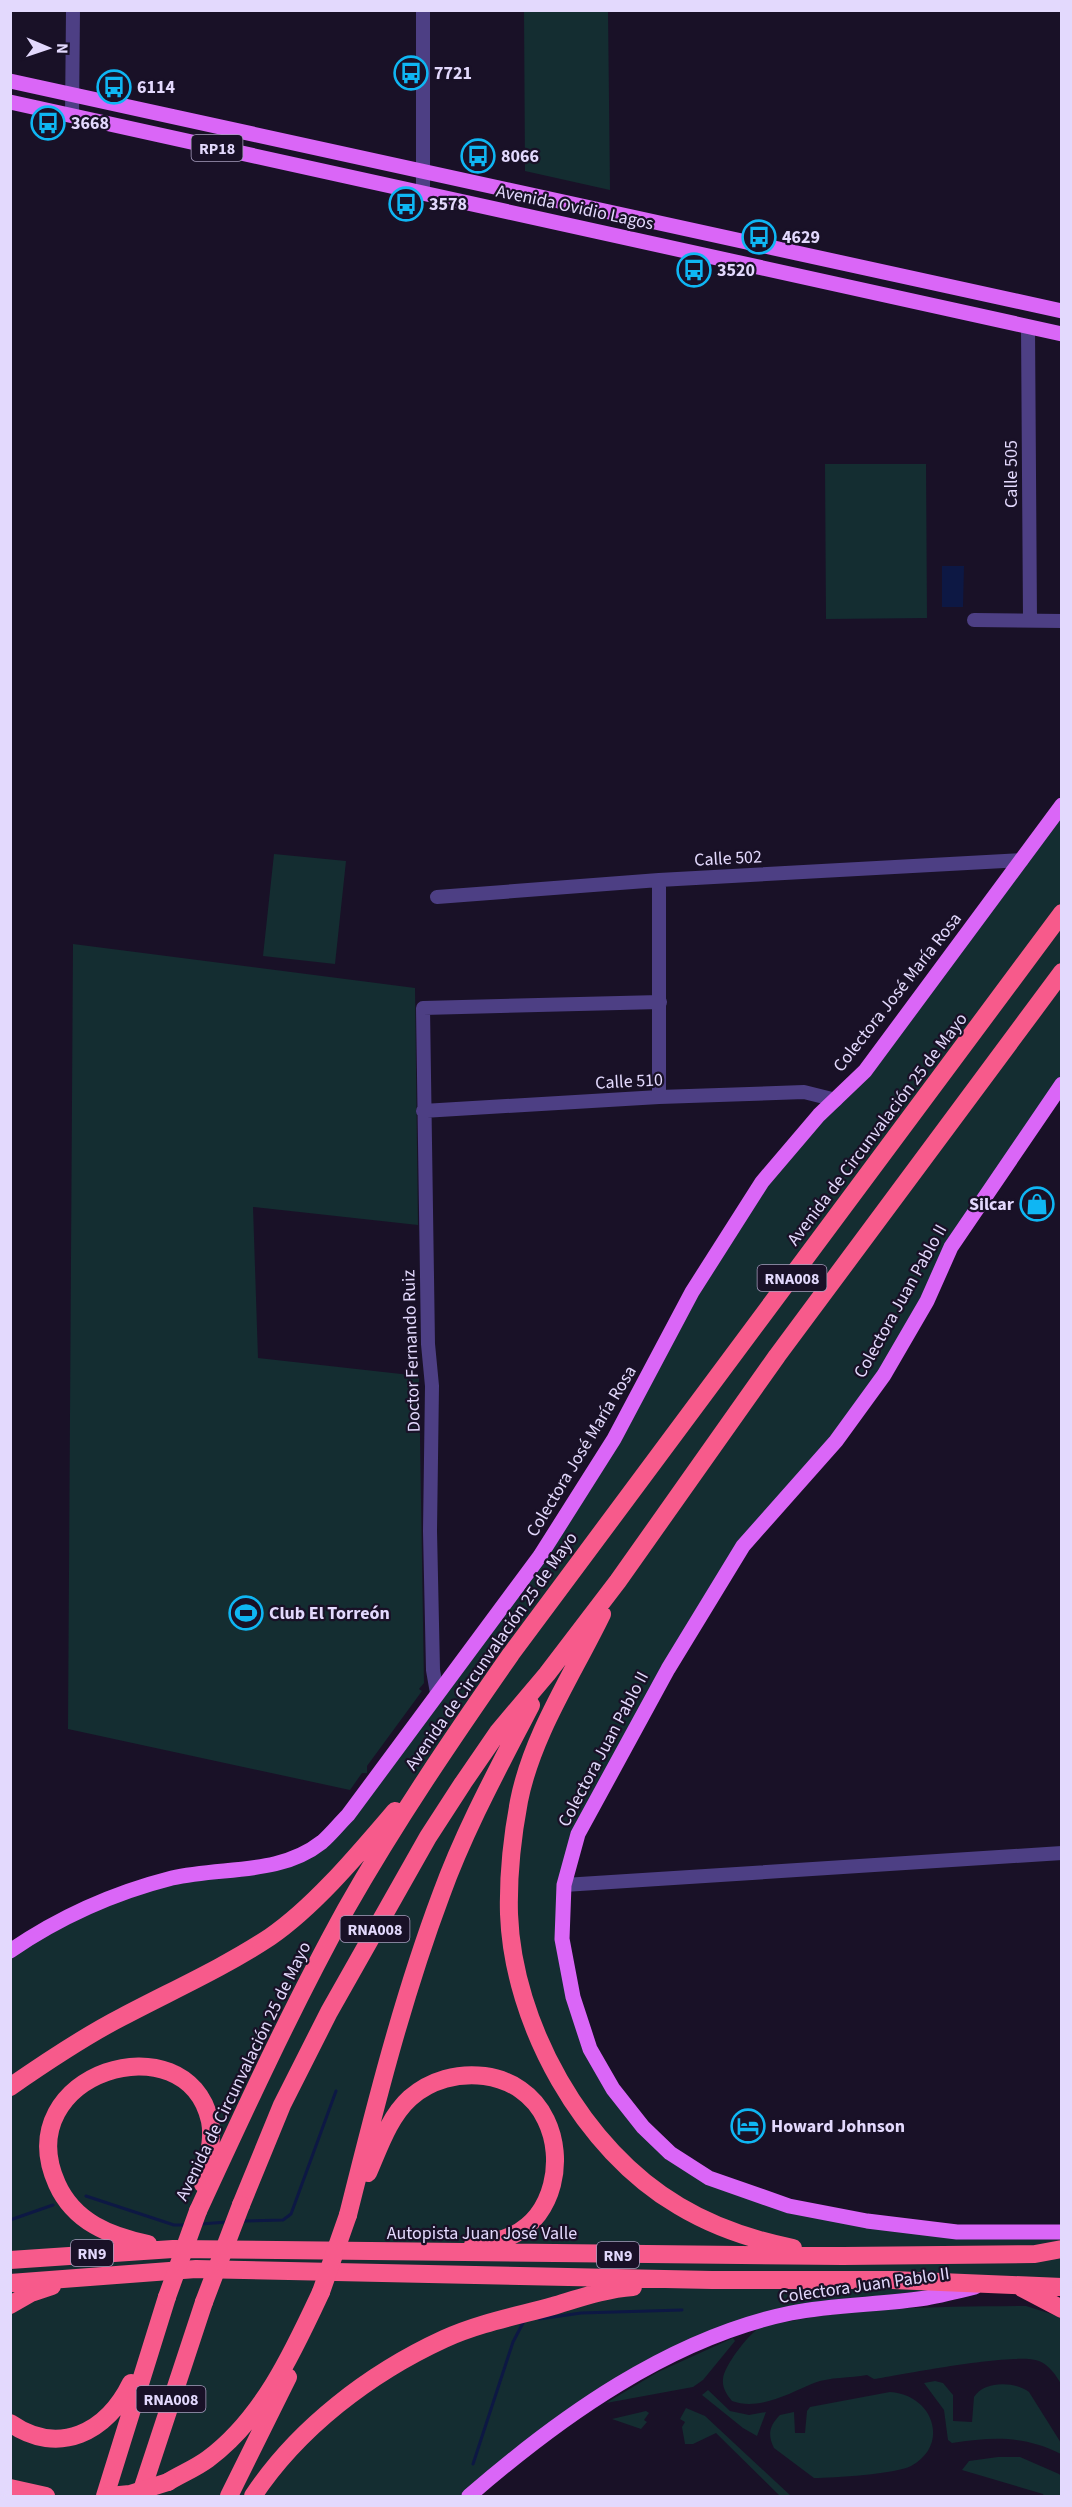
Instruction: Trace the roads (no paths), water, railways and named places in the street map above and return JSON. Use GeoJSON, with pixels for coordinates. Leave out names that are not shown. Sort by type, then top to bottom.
{"type":"FeatureCollection","features":[{"type":"Feature","properties":{"kind":"highway","name":"Avenida de Circunvalación 25 de Mayo"},"geometry":{"type":"LineString","coordinates":[[107,2496],[151,2341],[198,2211],[285,2027],[346,1910],[433,1767],[511,1654],[1062,913]]}},
{"type":"Feature","properties":{"kind":"highway","name":"RNA008"},"geometry":{"type":"LineString","coordinates":[[140,2496],[204,2302],[241,2205],[288,2095],[390,1903],[428,1838],[498,1732],[547,1674],[618,1581],[777,1356],[1062,972]]}},
{"type":"Feature","properties":{"kind":"highway"},"geometry":{"type":"LineString","coordinates":[[618,1581],[540,1738],[520,1799],[511,1858],[509,1915],[518,1973],[532,2022],[553,2070],[579,2111],[611,2149],[641,2179],[678,2206],[720,2227],[773,2244],[843,2256]]}},
{"type":"Feature","properties":{"kind":"highway"},"geometry":{"type":"LineString","coordinates":[[229,2496],[281,2393],[321,2292],[348,2215],[407,1996],[441,1893],[501,1760],[547,1674]]}},
{"type":"Feature","properties":{"kind":"highway"},"geometry":{"type":"LineString","coordinates":[[10,2087],[44,2063],[120,2018],[213,1971],[272,1935],[330,1884],[433,1767]]}},
{"type":"Feature","properties":{"kind":"highway"},"geometry":{"type":"LineString","coordinates":[[174,2249],[111,2235],[74,2209],[61,2192],[50,2169],[48,2142],[54,2118],[66,2098],[82,2082],[101,2072],[122,2066],[142,2066],[165,2071],[193,2088],[204,2103],[210,2122],[211,2145],[198,2211]]}},
{"type":"Feature","properties":{"kind":"highway"},"geometry":{"type":"LineString","coordinates":[[348,2215],[388,2127],[410,2098],[447,2076],[469,2074],[490,2076],[525,2093],[546,2119],[556,2153],[554,2183],[544,2203],[532,2219],[514,2234],[495,2241],[414,2253]]}},
{"type":"Feature","properties":{"kind":"highway","name":"Autopista Juan José Valle"},"geometry":{"type":"LineString","coordinates":[[10,2260],[174,2249],[843,2256],[1035,2254],[1062,2249]]}},
{"type":"Feature","properties":{"kind":"highway","name":"RN9"},"geometry":{"type":"LineString","coordinates":[[10,2283],[206,2269],[1062,2287]]}},
{"type":"Feature","properties":{"kind":"highway"},"geometry":{"type":"LineString","coordinates":[[10,2305],[31,2293],[87,2277]]}},
{"type":"Feature","properties":{"kind":"highway"},"geometry":{"type":"LineString","coordinates":[[253,2496],[296,2444],[360,2387],[445,2339],[503,2318],[589,2294],[625,2288],[712,2280]]}},
{"type":"Feature","properties":{"kind":"highway"},"geometry":{"type":"LineString","coordinates":[[1018,2286],[1062,2309]]}},
{"type":"Feature","properties":{"kind":"highway"},"geometry":{"type":"LineString","coordinates":[[107,2496],[130,2494],[168,2482],[207,2459],[258,2406],[285,2365],[321,2292]]}},
{"type":"Feature","properties":{"kind":"highway"},"geometry":{"type":"LineString","coordinates":[[10,2423],[40,2437],[64,2437],[89,2431],[118,2406],[151,2341]]}},
{"type":"Feature","properties":{"kind":"highway"},"geometry":{"type":"LineString","coordinates":[[10,2488],[46,2496]]}},
{"type":"Feature","properties":{"kind":"main road","name":"Avenida Ovidio Lagos"},"geometry":{"type":"LineString","coordinates":[[10,81],[1062,311]]}},
{"type":"Feature","properties":{"kind":"main road","name":"Avenida Ovidio Lagos"},"geometry":{"type":"LineString","coordinates":[[10,102],[1062,334]]}},
{"type":"Feature","properties":{"kind":"main road","name":"Colectora José María Rosa"},"geometry":{"type":"LineString","coordinates":[[10,1951],[39,1931],[79,1910],[124,1891],[176,1877],[262,1867],[298,1857],[322,1842],[361,1801],[437,1693],[540,1556],[614,1439],[692,1293],[762,1182],[865,1071],[1062,805]]}},
{"type":"Feature","properties":{"kind":"main road","name":"Colectora Juan Pablo II"},"geometry":{"type":"LineString","coordinates":[[1062,1084],[951,1247],[927,1301],[884,1375],[836,1441],[743,1546],[668,1669],[578,1834],[564,1885],[562,1939],[573,1997],[590,2049],[613,2089],[643,2127],[670,2153],[709,2178],[746,2193],[789,2206],[867,2222],[957,2232],[1062,2232]]}},
{"type":"Feature","properties":{"kind":"main road","name":"Colectora Juan Pablo II"},"geometry":{"type":"LineString","coordinates":[[469,2496],[565,2420],[655,2364],[721,2335],[789,2314],[829,2306],[926,2298],[992,2284]]}},
{"type":"Feature","properties":{"kind":"street"},"geometry":{"type":"LineString","coordinates":[[72,116],[73,10]]}},
{"type":"Feature","properties":{"kind":"street"},"geometry":{"type":"LineString","coordinates":[[423,10],[423,194]]}},
{"type":"Feature","properties":{"kind":"street","name":"Calle 505"},"geometry":{"type":"LineString","coordinates":[[1028,327],[1030,620]]}},
{"type":"Feature","properties":{"kind":"street"},"geometry":{"type":"LineString","coordinates":[[974,620],[1062,621]]}},
{"type":"Feature","properties":{"kind":"street","name":"Calle 502"},"geometry":{"type":"LineString","coordinates":[[436,897],[658,880],[1022,860]]}},
{"type":"Feature","properties":{"kind":"street"},"geometry":{"type":"LineString","coordinates":[[658,880],[660,1002],[658,1097]]}},
{"type":"Feature","properties":{"kind":"street","name":"Doctor Fernando Ruiz"},"geometry":{"type":"LineString","coordinates":[[437,1693],[433,1671],[430,1531],[432,1386],[423,1111],[423,1008],[660,1002]]}},
{"type":"Feature","properties":{"kind":"street","name":"Calle 510"},"geometry":{"type":"LineString","coordinates":[[423,1111],[658,1097],[804,1092],[836,1100]]}},
{"type":"Feature","properties":{"kind":"street"},"geometry":{"type":"LineString","coordinates":[[564,1885],[1062,1853]]}},
{"type":"Feature","properties":{"kind":"water"},"geometry":{"type":"Polygon","coordinates":[[[942,566],[964,566],[963,607],[942,607],[942,566]]]}},
{"type":"Feature","properties":{"kind":"waterway"},"geometry":{"type":"LineString","coordinates":[[243,2221],[283,2220],[291,2214],[336,2091]]}},
{"type":"Feature","properties":{"kind":"waterway"},"geometry":{"type":"LineString","coordinates":[[86,2196],[174,2225],[185,2225]]}},
{"type":"Feature","properties":{"kind":"waterway"},"geometry":{"type":"LineString","coordinates":[[10,2220],[53,2205]]}},
{"type":"Feature","properties":{"kind":"waterway"},"geometry":{"type":"LineString","coordinates":[[201,2224],[227,2222]]}},
{"type":"Feature","properties":{"kind":"waterway"},"geometry":{"type":"LineString","coordinates":[[539,2319],[581,2313],[682,2310]]}},
{"type":"Feature","properties":{"kind":"waterway"},"geometry":{"type":"LineString","coordinates":[[473,2464],[513,2342],[524,2321]]}},
{"type":"Feature","properties":{"kind":"place","name":"7721"},"geometry":{"type":"Point","coordinates":[411,73]}},
{"type":"Feature","properties":{"kind":"place","name":"6114"},"geometry":{"type":"Point","coordinates":[114,87]}},
{"type":"Feature","properties":{"kind":"place","name":"3668"},"geometry":{"type":"Point","coordinates":[48,123]}},
{"type":"Feature","properties":{"kind":"place","name":"8066"},"geometry":{"type":"Point","coordinates":[478,156]}},
{"type":"Feature","properties":{"kind":"place","name":"3578"},"geometry":{"type":"Point","coordinates":[406,204]}},
{"type":"Feature","properties":{"kind":"place","name":"4629"},"geometry":{"type":"Point","coordinates":[759,237]}},
{"type":"Feature","properties":{"kind":"place","name":"3520"},"geometry":{"type":"Point","coordinates":[694,270]}},
{"type":"Feature","properties":{"kind":"place","name":"Silcar"},"geometry":{"type":"Point","coordinates":[1037,1204]}},
{"type":"Feature","properties":{"kind":"place","name":"Club El Torreón"},"geometry":{"type":"Point","coordinates":[246,1613]}},
{"type":"Feature","properties":{"kind":"place","name":"Howard Johnson"},"geometry":{"type":"Point","coordinates":[748,2126]}}]}
